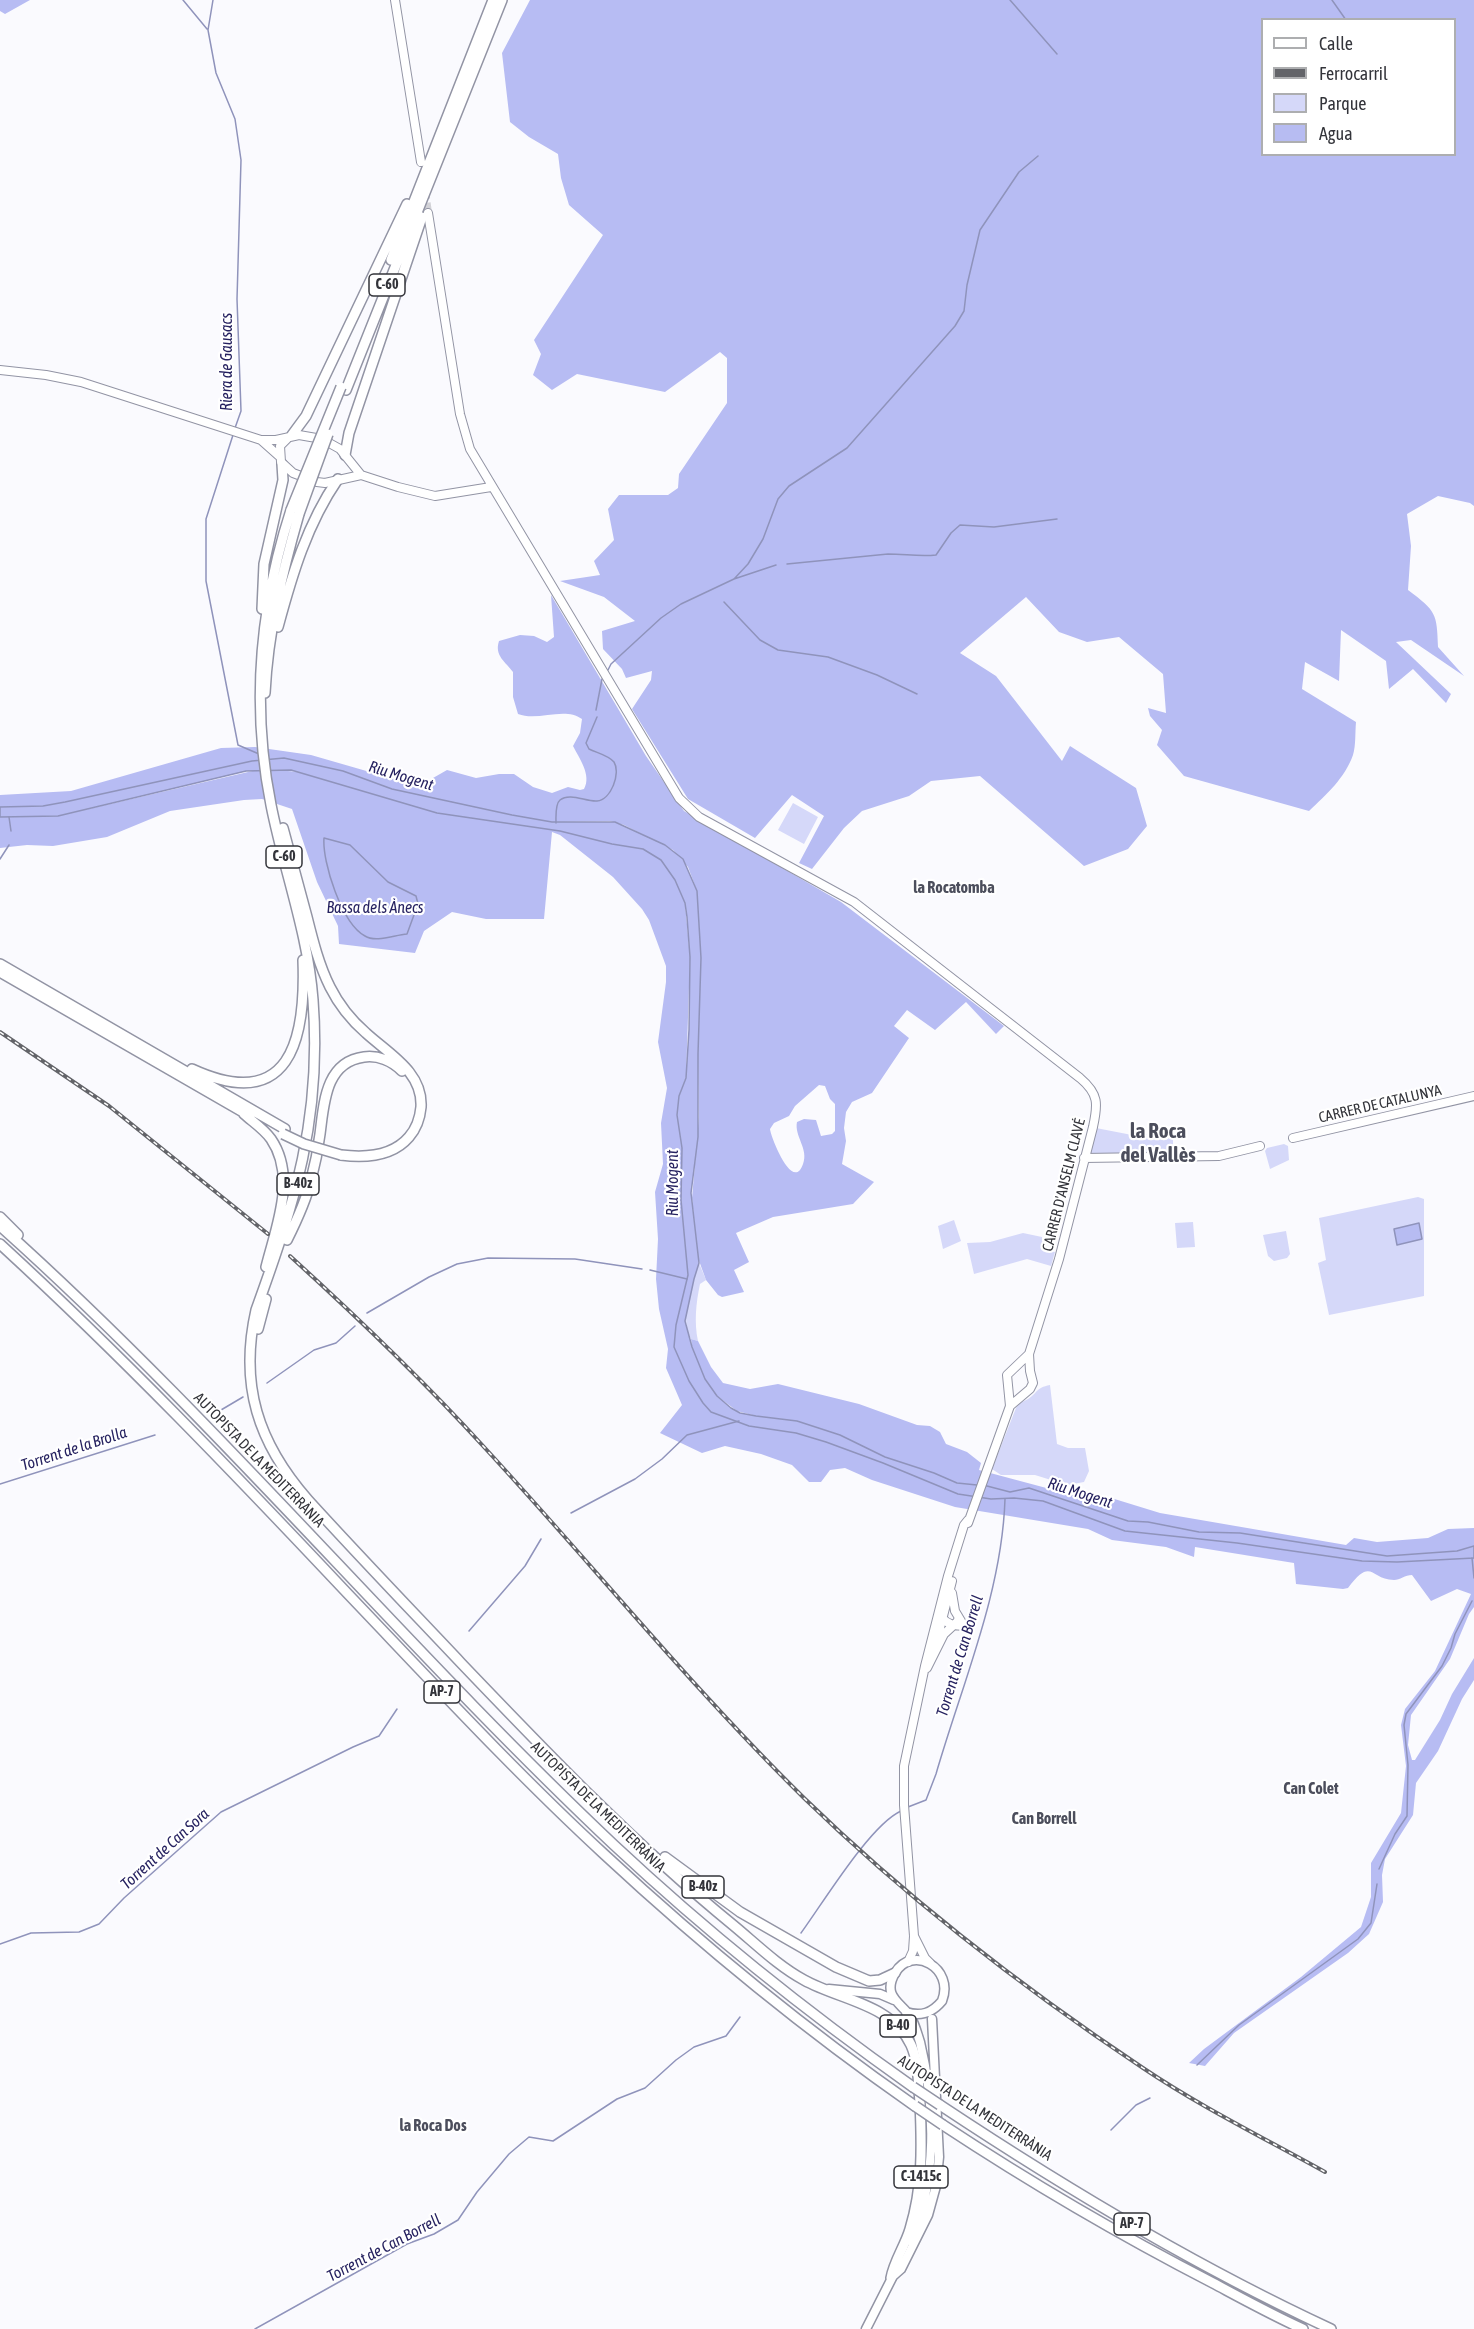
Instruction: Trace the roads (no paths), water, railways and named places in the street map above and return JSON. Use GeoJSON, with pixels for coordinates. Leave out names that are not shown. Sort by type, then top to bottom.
{"type":"FeatureCollection","features":[{"type":"Feature","properties":{"kind":"highway","name":"C-60"},"geometry":{"type":"LineString","coordinates":[[427,178],[493,0]]}},
{"type":"Feature","properties":{"kind":"highway","name":"C-60"},"geometry":{"type":"LineString","coordinates":[[301,907],[275,808],[263,725],[265,657],[295,512],[427,178],[502,0]]}},
{"type":"Feature","properties":{"kind":"highway"},"geometry":{"type":"LineString","coordinates":[[290,437],[306,416],[410,197],[427,178]]}},
{"type":"Feature","properties":{"kind":"highway"},"geometry":{"type":"LineString","coordinates":[[346,457],[349,433],[423,212],[427,178]]}},
{"type":"Feature","properties":{"kind":"highway"},"geometry":{"type":"LineString","coordinates":[[265,657],[264,564],[283,480],[281,460]]}},
{"type":"Feature","properties":{"kind":"highway"},"geometry":{"type":"LineString","coordinates":[[265,657],[291,576],[308,533],[322,502],[339,479]]}},
{"type":"Feature","properties":{"kind":"highway"},"geometry":{"type":"LineString","coordinates":[[171,1062],[181,1063],[220,1080],[239,1084],[252,1083],[266,1078],[284,1065],[298,1033],[303,999],[301,907]]}},
{"type":"Feature","properties":{"kind":"highway"},"geometry":{"type":"LineString","coordinates":[[0,972],[235,1107],[284,1131],[341,1152],[378,1155],[400,1145],[410,1135],[417,1122],[420,1097],[416,1082],[408,1069],[366,1033],[338,1001],[321,968],[301,907]]}},
{"type":"Feature","properties":{"kind":"highway","name":"B-40z"},"geometry":{"type":"LineString","coordinates":[[273,1453],[257,1396],[255,1350],[263,1307],[287,1240],[310,1158],[320,1074],[319,998],[301,907]]}},
{"type":"Feature","properties":{"kind":"highway","name":"B-40z"},"geometry":{"type":"LineString","coordinates":[[301,907],[313,999],[315,1059],[311,1118],[305,1156],[293,1203],[256,1310],[250,1352],[252,1391],[259,1422],[273,1453],[296,1487],[318,1512],[617,1823],[719,1914],[779,1963],[819,1988]]}},
{"type":"Feature","properties":{"kind":"highway"},"geometry":{"type":"LineString","coordinates":[[0,964],[171,1062],[284,1131]]}},
{"type":"Feature","properties":{"kind":"highway"},"geometry":{"type":"LineString","coordinates":[[287,1240],[307,1194],[316,1157],[325,1096],[335,1073],[352,1061],[367,1057],[382,1059],[398,1067],[410,1082],[415,1095],[414,1117],[406,1132],[395,1142],[382,1148],[341,1152]]}},
{"type":"Feature","properties":{"kind":"highway"},"geometry":{"type":"LineString","coordinates":[[235,1107],[262,1128],[271,1139],[278,1151],[284,1177],[283,1199],[256,1310]]}},
{"type":"Feature","properties":{"kind":"highway"},"geometry":{"type":"LineString","coordinates":[[0,1217],[14,1230],[39,1261]]}},
{"type":"Feature","properties":{"kind":"highway","name":"AUTOPISTA DE LA MEDITERRÀNIA"},"geometry":{"type":"LineString","coordinates":[[0,1226],[39,1261],[199,1418],[457,1688],[613,1844],[693,1916],[792,1999],[913,2087],[1085,2196],[1234,2282],[1331,2329]]}},
{"type":"Feature","properties":{"kind":"highway","name":"AUTOPISTA DE LA MEDITERRÀNIA"},"geometry":{"type":"LineString","coordinates":[[0,1244],[143,1380],[459,1710],[603,1853],[729,1965],[846,2057],[943,2125],[1086,2215],[1303,2329]]}},
{"type":"Feature","properties":{"kind":"highway","name":"B-40z"},"geometry":{"type":"LineString","coordinates":[[583,1788],[673,1864],[718,1898],[766,1929],[861,1979],[880,1980],[895,1973]]}},
{"type":"Feature","properties":{"kind":"highway","name":"B-40"},"geometry":{"type":"LineString","coordinates":[[819,1988],[879,2012],[896,2024],[911,2046],[918,2071]]}},
{"type":"Feature","properties":{"kind":"highway","name":"C-1415c"},"geometry":{"type":"LineString","coordinates":[[891,2278],[909,2231],[918,2198],[922,2170],[918,2071]]}},
{"type":"Feature","properties":{"kind":"main road"},"geometry":{"type":"LineString","coordinates":[[894,2000],[892,1982],[895,1973],[908,1962],[930,1963]]}},
{"type":"Feature","properties":{"kind":"main road","name":"C-1415c"},"geometry":{"type":"LineString","coordinates":[[926,2082],[928,2040],[933,2015],[942,2001],[945,1989],[939,1971],[930,1963]]}},
{"type":"Feature","properties":{"kind":"main road","name":"B-40"},"geometry":{"type":"LineString","coordinates":[[819,1988],[880,1994],[894,2000]]}},
{"type":"Feature","properties":{"kind":"main road","name":"C-1415c"},"geometry":{"type":"LineString","coordinates":[[866,2329],[914,2232],[927,2189],[931,2154],[926,2082],[916,2028],[906,2012],[894,2000]]}},
{"type":"Feature","properties":{"kind":"main road"},"geometry":{"type":"LineString","coordinates":[[906,2012],[933,2015]]}},
{"type":"Feature","properties":{"kind":"main road","name":"C-1415c"},"geometry":{"type":"LineString","coordinates":[[891,2278],[901,2269],[928,2215],[936,2186],[939,2157],[933,2015]]}},
{"type":"Feature","properties":{"kind":"street"},"geometry":{"type":"LineString","coordinates":[[395,0],[421,162]]}},
{"type":"Feature","properties":{"kind":"street","name":"C-1415c"},"geometry":{"type":"LineString","coordinates":[[428,213],[459,414],[470,449],[491,487]]}},
{"type":"Feature","properties":{"kind":"street"},"geometry":{"type":"LineString","coordinates":[[0,370],[81,382],[261,440],[308,436],[322,440],[334,445],[361,475]]}},
{"type":"Feature","properties":{"kind":"street"},"geometry":{"type":"LineString","coordinates":[[281,460],[280,446],[290,437]]}},
{"type":"Feature","properties":{"kind":"street"},"geometry":{"type":"LineString","coordinates":[[261,440],[306,480],[326,483],[361,475],[435,496],[491,487]]}},
{"type":"Feature","properties":{"kind":"street"},"geometry":{"type":"LineString","coordinates":[[339,479],[346,470],[346,457]]}},
{"type":"Feature","properties":{"kind":"street","name":"CARRER D'ANSELM CLAVÉ"},"geometry":{"type":"LineString","coordinates":[[491,487],[665,777],[685,804],[699,817],[854,902],[1090,1086],[1095,1098],[1096,1113],[1059,1259],[1029,1354]]}},
{"type":"Feature","properties":{"kind":"street","name":"CARRER DE CATALUNYA"},"geometry":{"type":"LineString","coordinates":[[1293,1138],[1474,1096]]}},
{"type":"Feature","properties":{"kind":"street"},"geometry":{"type":"LineString","coordinates":[[1084,1158],[1219,1156],[1260,1146]]}},
{"type":"Feature","properties":{"kind":"street","name":"C-1415c"},"geometry":{"type":"LineString","coordinates":[[908,1962],[913,1951],[914,1936],[903,1784],[906,1747],[968,1520],[1010,1406],[1007,1375],[1029,1354]]}},
{"type":"Feature","properties":{"kind":"street","name":"C-1415c"},"geometry":{"type":"LineString","coordinates":[[1010,1406],[1030,1389],[1033,1383],[1029,1354]]}},
{"type":"Feature","properties":{"kind":"street"},"geometry":{"type":"LineString","coordinates":[[1017,1367],[1025,1367],[1030,1371]]}},
{"type":"Feature","properties":{"kind":"street"},"geometry":{"type":"LineString","coordinates":[[1009,1388],[1015,1393],[1024,1393]]}},
{"type":"Feature","properties":{"kind":"street","name":"C-1415c"},"geometry":{"type":"LineString","coordinates":[[927,1669],[931,1642],[950,1569],[964,1525],[968,1520]]}},
{"type":"Feature","properties":{"kind":"street"},"geometry":{"type":"LineString","coordinates":[[950,1569],[940,1616],[944,1622],[953,1626],[966,1626],[957,1614],[952,1597],[953,1578]]}},
{"type":"Feature","properties":{"kind":"street"},"geometry":{"type":"LineString","coordinates":[[931,1642],[948,1612],[957,1614]]}},
{"type":"Feature","properties":{"kind":"street"},"geometry":{"type":"LineString","coordinates":[[927,1669],[944,1634],[953,1626]]}},
{"type":"Feature","properties":{"kind":"street","name":"C-1415c"},"geometry":{"type":"LineString","coordinates":[[914,1936],[924,1958],[930,1963]]}},
{"type":"Feature","properties":{"kind":"water"},"geometry":{"type":"Polygon","coordinates":[[[284,758],[343,771],[392,789],[512,815],[552,822],[615,822],[665,845],[683,859],[697,891],[701,958],[698,1137],[691,1193],[699,1263],[685,1321],[692,1347],[705,1379],[717,1396],[731,1408],[740,1413],[797,1421],[840,1435],[885,1457],[957,1483],[987,1486],[1010,1492],[1029,1488],[1128,1521],[1148,1522],[1199,1532],[1240,1533],[1387,1556],[1457,1551],[1474,1546],[1474,1558],[1397,1562],[1362,1561],[1237,1543],[1125,1531],[1043,1501],[1014,1498],[991,1499],[958,1494],[826,1442],[796,1433],[749,1426],[711,1412],[689,1381],[674,1347],[676,1325],[688,1275],[681,1200],[682,1148],[677,1115],[679,1096],[686,1078],[690,957],[685,903],[675,880],[661,860],[643,849],[560,831],[437,813],[291,770],[246,771],[58,816],[0,817],[0,807],[43,806],[252,761],[284,758]]]}},
{"type":"Feature","properties":{"kind":"water","name":"Bassa dels Ànecs"},"geometry":{"type":"Polygon","coordinates":[[[324,838],[350,845],[388,882],[416,896],[418,904],[407,934],[374,939],[365,936],[357,929],[341,906],[335,892],[326,862],[324,838]]]}},
{"type":"Feature","properties":{"kind":"water"},"geometry":{"type":"Polygon","coordinates":[[[1419,1223],[1422,1239],[1397,1245],[1394,1229],[1419,1223]]]}},
{"type":"Feature","properties":{"kind":"waterway"},"geometry":{"type":"LineString","coordinates":[[183,0],[207,29]]}},
{"type":"Feature","properties":{"kind":"waterway","name":"Riera de Gausacs"},"geometry":{"type":"LineString","coordinates":[[213,0],[208,30],[216,73],[235,119],[241,160],[237,299],[241,411],[235,428]]}},
{"type":"Feature","properties":{"kind":"waterway"},"geometry":{"type":"LineString","coordinates":[[1010,0],[1057,54]]}},
{"type":"Feature","properties":{"kind":"waterway"},"geometry":{"type":"LineString","coordinates":[[1332,0],[1345,18]]}},
{"type":"Feature","properties":{"kind":"waterway"},"geometry":{"type":"LineString","coordinates":[[608,670],[611,664],[661,618],[681,604],[734,579],[748,564],[763,539],[778,499],[789,486],[847,448],[955,326],[964,311],[967,285],[980,230],[1019,172],[1038,156]]}},
{"type":"Feature","properties":{"kind":"waterway","name":"Riera de Gausacs"},"geometry":{"type":"LineString","coordinates":[[233,435],[206,519],[206,581],[238,745],[259,754]]}},
{"type":"Feature","properties":{"kind":"waterway"},"geometry":{"type":"LineString","coordinates":[[787,564],[888,554],[936,555],[951,533],[960,525],[994,527],[1057,519]]}},
{"type":"Feature","properties":{"kind":"waterway"},"geometry":{"type":"LineString","coordinates":[[734,579],[776,565]]}},
{"type":"Feature","properties":{"kind":"waterway"},"geometry":{"type":"LineString","coordinates":[[724,602],[760,640],[778,650],[828,657],[877,675],[917,694]]}},
{"type":"Feature","properties":{"kind":"waterway"},"geometry":{"type":"LineString","coordinates":[[596,710],[602,679]]}},
{"type":"Feature","properties":{"kind":"waterway"},"geometry":{"type":"LineString","coordinates":[[556,823],[560,800],[568,797],[597,801],[607,796],[613,785],[616,773],[614,762],[589,749],[586,743],[597,717]]}},
{"type":"Feature","properties":{"kind":"waterway"},"geometry":{"type":"LineString","coordinates":[[9,817],[11,831]]}},
{"type":"Feature","properties":{"kind":"waterway"},"geometry":{"type":"LineString","coordinates":[[0,859],[9,845]]}},
{"type":"Feature","properties":{"kind":"waterway"},"geometry":{"type":"LineString","coordinates":[[367,1313],[429,1277],[457,1264],[488,1258],[575,1259],[642,1269]]}},
{"type":"Feature","properties":{"kind":"waterway"},"geometry":{"type":"LineString","coordinates":[[650,1270],[687,1279]]}},
{"type":"Feature","properties":{"kind":"waterway","name":"Torrent de la Brolla"},"geometry":{"type":"LineString","coordinates":[[267,1383],[314,1350],[336,1343],[355,1326]]}},
{"type":"Feature","properties":{"kind":"waterway","name":"Torrent de la Brolla"},"geometry":{"type":"LineString","coordinates":[[221,1410],[243,1397]]}},
{"type":"Feature","properties":{"kind":"waterway","name":"Torrent de Can Sora"},"geometry":{"type":"LineString","coordinates":[[571,1513],[635,1479],[662,1459],[687,1435],[739,1421]]}},
{"type":"Feature","properties":{"kind":"waterway","name":"Torrent de la Brolla"},"geometry":{"type":"LineString","coordinates":[[0,1484],[155,1435]]}},
{"type":"Feature","properties":{"kind":"waterway","name":"Torrent de Can Borrell"},"geometry":{"type":"LineString","coordinates":[[908,1807],[926,1800],[979,1638],[997,1569],[1005,1499]]}},
{"type":"Feature","properties":{"kind":"waterway"},"geometry":{"type":"LineString","coordinates":[[469,1631],[525,1566],[541,1539]]}},
{"type":"Feature","properties":{"kind":"waterway"},"geometry":{"type":"LineString","coordinates":[[1472,1558],[1474,1578]]}},
{"type":"Feature","properties":{"kind":"waterway"},"geometry":{"type":"LineString","coordinates":[[1379,1869],[1395,1834],[1407,1816],[1408,1765],[1404,1725],[1406,1714],[1442,1666],[1472,1601]]}},
{"type":"Feature","properties":{"kind":"waterway","name":"Torrent de Can Sora"},"geometry":{"type":"LineString","coordinates":[[0,1944],[31,1933],[79,1932],[99,1924],[124,1898],[221,1812],[379,1736],[397,1709]]}},
{"type":"Feature","properties":{"kind":"waterway","name":"Torrent de Can Borrell"},"geometry":{"type":"LineString","coordinates":[[801,1933],[875,1832],[901,1811]]}},
{"type":"Feature","properties":{"kind":"waterway"},"geometry":{"type":"LineString","coordinates":[[1197,2065],[1239,2025],[1358,1939],[1371,1923],[1377,1884]]}},
{"type":"Feature","properties":{"kind":"waterway","name":"Torrent de Can Borrell"},"geometry":{"type":"LineString","coordinates":[[255,2329],[407,2244],[434,2234],[458,2220],[477,2192],[509,2154],[529,2137],[553,2141],[617,2099],[645,2088],[694,2047],[726,2036],[740,2017]]}},
{"type":"Feature","properties":{"kind":"waterway"},"geometry":{"type":"LineString","coordinates":[[1111,2130],[1136,2105],[1150,2098]]}},
{"type":"Feature","properties":{"kind":"tunnel"},"geometry":{"type":"LineString","coordinates":[[425,191],[428,213]]}},
{"type":"Feature","properties":{"kind":"railway"},"geometry":{"type":"LineString","coordinates":[[0,1032],[109,1106],[268,1234]]}},
{"type":"Feature","properties":{"kind":"railway"},"geometry":{"type":"LineString","coordinates":[[290,1256],[437,1397],[762,1756],[884,1872],[1010,1974],[1098,2038],[1187,2096],[1325,2172]]}},
{"type":"Feature","properties":{"kind":"district","name":"la Rocatomba"},"geometry":{"type":"Point","coordinates":[954,888]}},
{"type":"Feature","properties":{"kind":"district","name":"la Roca del Vallès"},"geometry":{"type":"Point","coordinates":[1158,1143]}},
{"type":"Feature","properties":{"kind":"district","name":"Can Colet"},"geometry":{"type":"Point","coordinates":[1311,1789]}},
{"type":"Feature","properties":{"kind":"district","name":"Can Borrell"},"geometry":{"type":"Point","coordinates":[1044,1819]}},
{"type":"Feature","properties":{"kind":"district","name":"la Roca Dos"},"geometry":{"type":"Point","coordinates":[433,2126]}},
{"type":"Feature","properties":{"kind":"water label","name":"Riu Mogent"},"geometry":{"type":"Point","coordinates":[401,776]}},
{"type":"Feature","properties":{"kind":"water label","name":"Riu Mogent"},"geometry":{"type":"Point","coordinates":[673,1183]}},
{"type":"Feature","properties":{"kind":"water label","name":"Riu Mogent"},"geometry":{"type":"Point","coordinates":[1080,1493]}}]}
